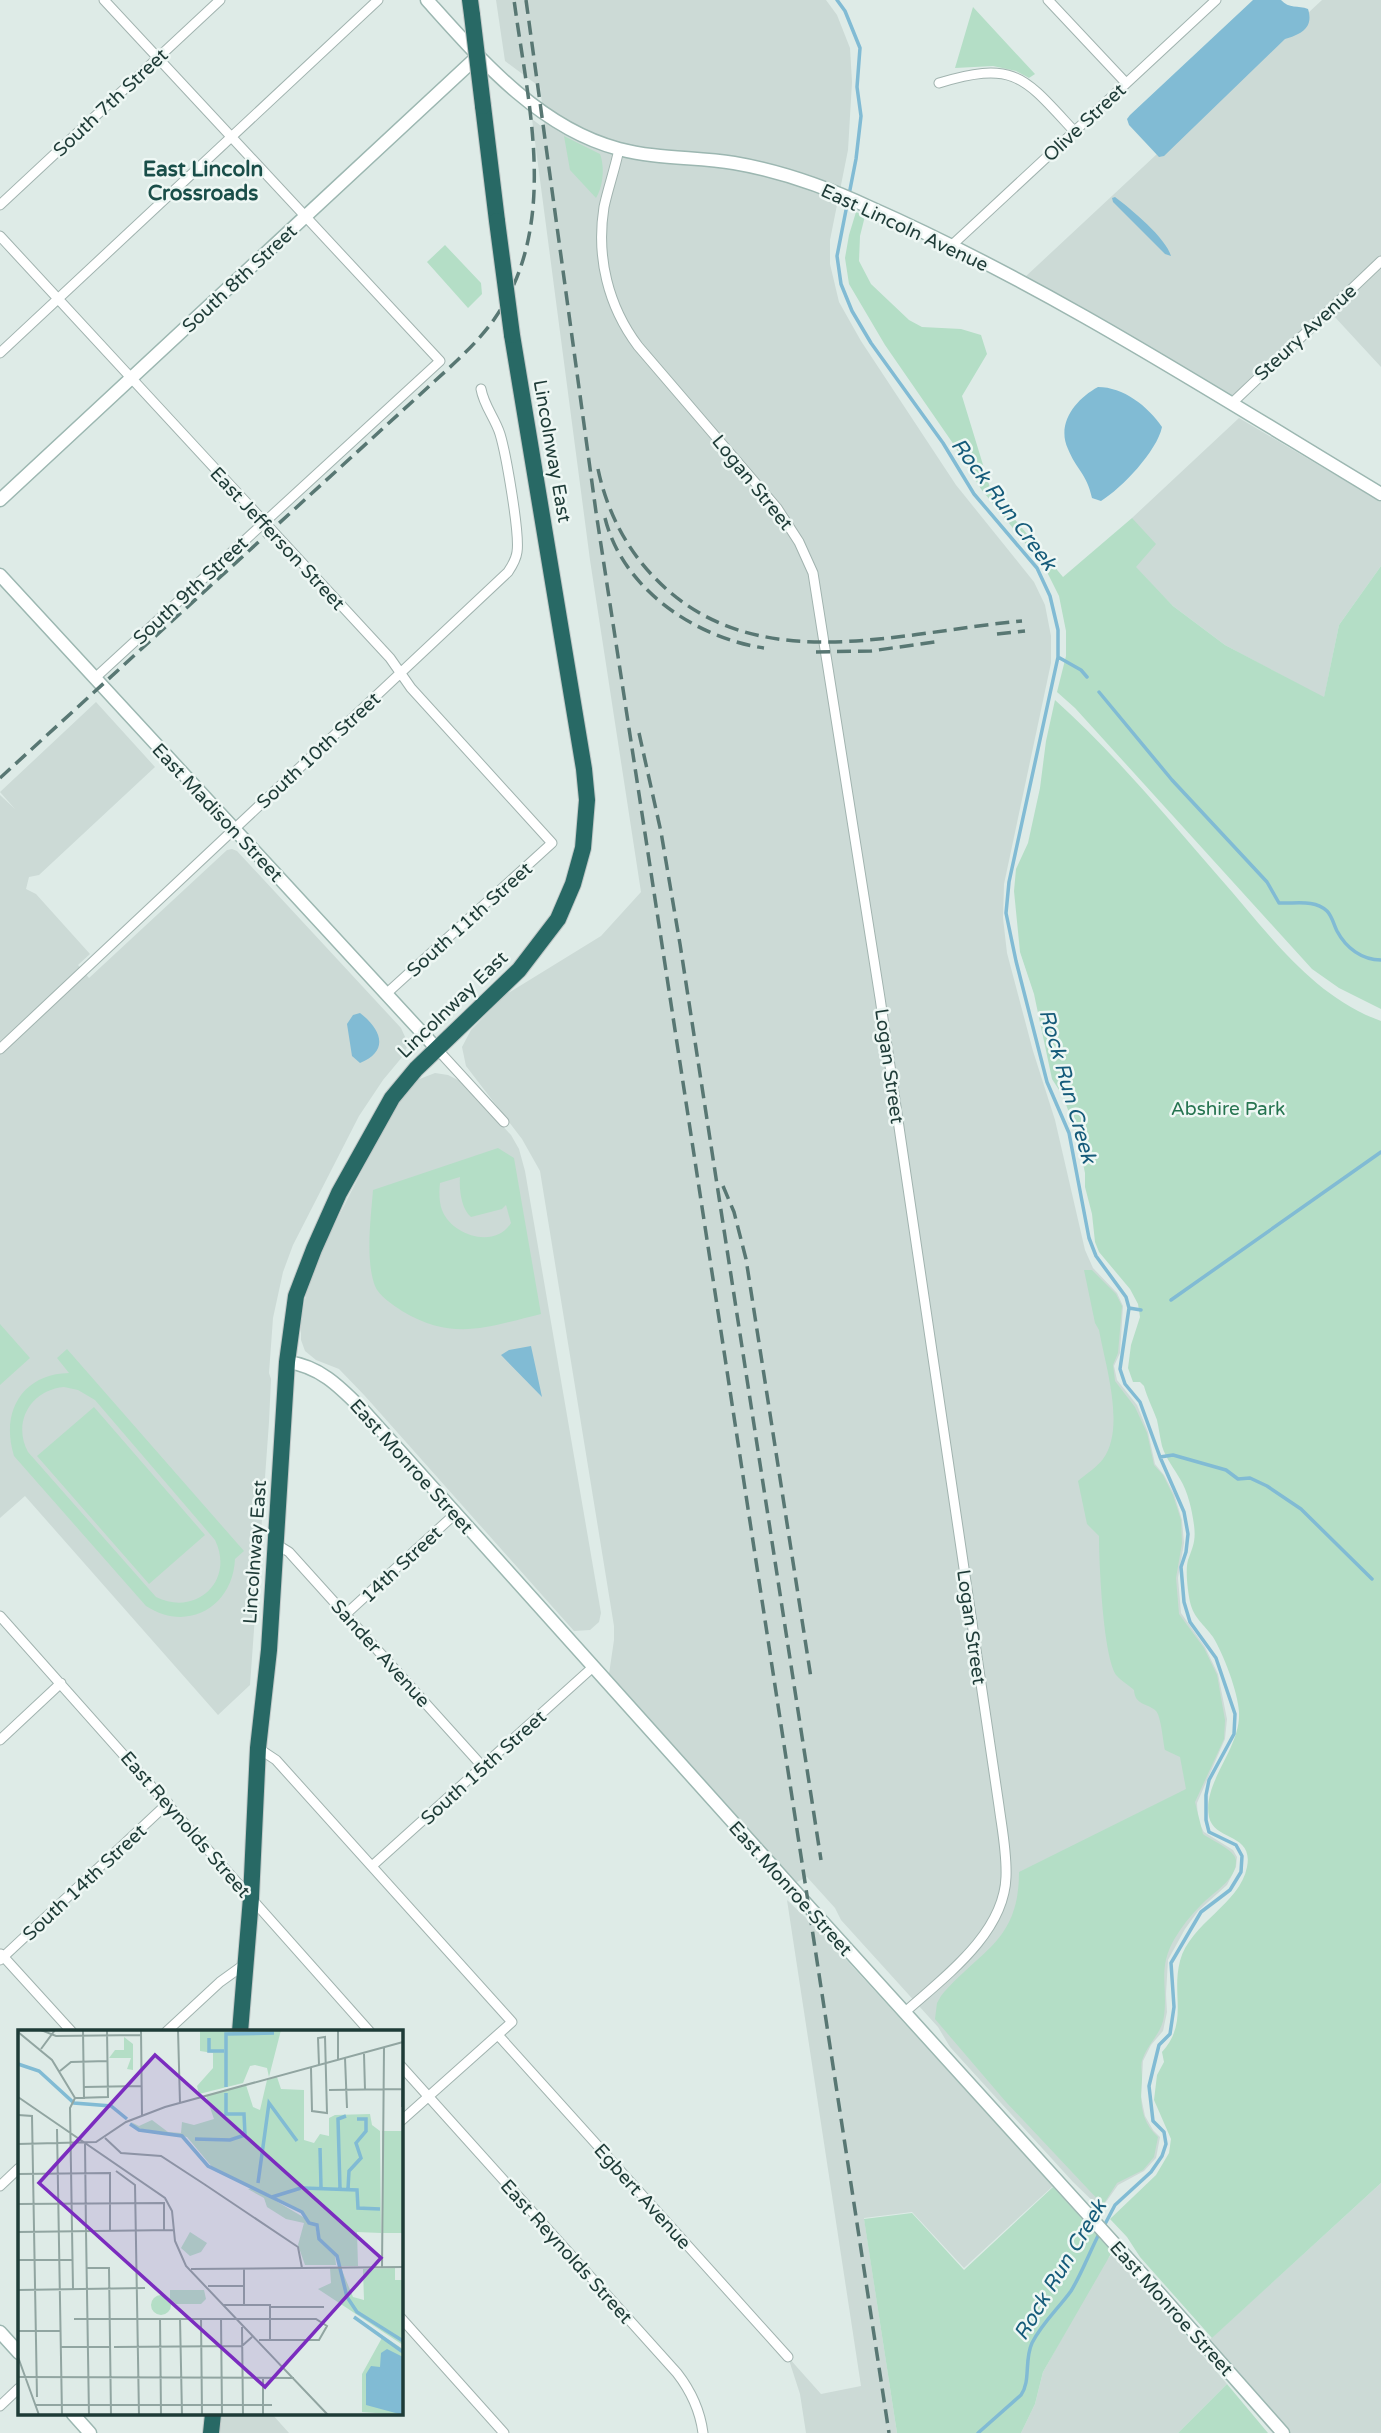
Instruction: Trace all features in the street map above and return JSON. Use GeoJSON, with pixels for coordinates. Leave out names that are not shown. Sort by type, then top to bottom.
{"type":"FeatureCollection","features":[{"type":"Feature","properties":{"kind":"highway","name":"Lincolnway East"},"geometry":{"type":"LineString","coordinates":[[240,2030],[287,1363],[292,1319],[300,1286],[339,1194],[392,1098],[416,1069],[519,970],[558,919],[573,884],[586,827],[584,768],[512,335],[471,7]]}},
{"type":"Feature","properties":{"kind":"main road","name":"East Lincoln Avenue"},"geometry":{"type":"LineString","coordinates":[[427,0],[505,82],[540,109],[584,135],[619,149],[764,169],[827,188],[871,207],[1089,318],[1381,494]]}},
{"type":"Feature","properties":{"kind":"main road","name":"South 8th Street"},"geometry":{"type":"LineString","coordinates":[[0,500],[478,56]]}},
{"type":"Feature","properties":{"kind":"main road","name":"East Madison Street"},"geometry":{"type":"LineString","coordinates":[[0,575],[437,1049]]}},
{"type":"Feature","properties":{"kind":"main road","name":"East Monroe Street"},"geometry":{"type":"LineString","coordinates":[[287,1363],[301,1364],[317,1371],[342,1389],[1283,2433]]}},
{"type":"Feature","properties":{"kind":"main road"},"geometry":{"type":"LineString","coordinates":[[0,2332],[18,2352]]}},
{"type":"Feature","properties":{"kind":"main road"},"geometry":{"type":"LineString","coordinates":[[75,2416],[90,2433]]}},
{"type":"Feature","properties":{"kind":"street"},"geometry":{"type":"LineString","coordinates":[[104,0],[306,216]]}},
{"type":"Feature","properties":{"kind":"street","name":"South 7th Street"},"geometry":{"type":"LineString","coordinates":[[0,205],[220,0]]}},
{"type":"Feature","properties":{"kind":"street"},"geometry":{"type":"LineString","coordinates":[[0,353],[378,0]]}},
{"type":"Feature","properties":{"kind":"street"},"geometry":{"type":"LineString","coordinates":[[1048,0],[1126,83]]}},
{"type":"Feature","properties":{"kind":"street","name":"Olive Street"},"geometry":{"type":"LineString","coordinates":[[951,246],[1216,0]]}},
{"type":"Feature","properties":{"kind":"street"},"geometry":{"type":"LineString","coordinates":[[939,83],[983,72],[1013,76],[1041,95],[1074,131]]}},
{"type":"Feature","properties":{"kind":"street","name":"Logan Street"},"geometry":{"type":"LineString","coordinates":[[619,149],[605,204],[602,246],[611,299],[620,319],[638,346],[777,508],[799,542],[813,573],[879,990],[996,1784],[1006,1877],[998,1912],[984,1936],[904,2012]]}},
{"type":"Feature","properties":{"kind":"street","name":"South 9th Street"},"geometry":{"type":"LineString","coordinates":[[95,678],[440,361],[306,216]]}},
{"type":"Feature","properties":{"kind":"street","name":"East Jefferson Street"},"geometry":{"type":"LineString","coordinates":[[0,236],[390,658],[411,688],[552,843]]}},
{"type":"Feature","properties":{"kind":"street","name":"Steury Avenue"},"geometry":{"type":"LineString","coordinates":[[1231,404],[1381,261]]}},
{"type":"Feature","properties":{"kind":"street","name":"South 10th Street"},"geometry":{"type":"LineString","coordinates":[[0,1049],[495,585],[512,566],[518,542],[510,494],[499,434],[483,401],[481,389]]}},
{"type":"Feature","properties":{"kind":"street","name":"South 11th Street"},"geometry":{"type":"LineString","coordinates":[[386,994],[552,843]]}},
{"type":"Feature","properties":{"kind":"street"},"geometry":{"type":"LineString","coordinates":[[437,1049],[504,1122]]}},
{"type":"Feature","properties":{"kind":"street","name":"14th Street"},"geometry":{"type":"LineString","coordinates":[[346,1614],[455,1514]]}},
{"type":"Feature","properties":{"kind":"street","name":"Sander Avenue"},"geometry":{"type":"LineString","coordinates":[[276,1544],[289,1552],[483,1767]]}},
{"type":"Feature","properties":{"kind":"street","name":"East Reynolds Street"},"geometry":{"type":"LineString","coordinates":[[0,1616],[368,2030]]}},
{"type":"Feature","properties":{"kind":"street","name":"South 15th Street"},"geometry":{"type":"LineString","coordinates":[[372,1866],[593,1667]]}},
{"type":"Feature","properties":{"kind":"street"},"geometry":{"type":"LineString","coordinates":[[0,1740],[61,1684]]}},
{"type":"Feature","properties":{"kind":"street"},"geometry":{"type":"LineString","coordinates":[[258,1748],[276,1760],[512,2022],[402,2121]]}},
{"type":"Feature","properties":{"kind":"street","name":"South 14th Street"},"geometry":{"type":"LineString","coordinates":[[1,1957],[168,1803]]}},
{"type":"Feature","properties":{"kind":"street"},"geometry":{"type":"LineString","coordinates":[[1,1957],[70,2030]]}},
{"type":"Feature","properties":{"kind":"street"},"geometry":{"type":"LineString","coordinates":[[168,2030],[220,1982],[245,1964]]}},
{"type":"Feature","properties":{"kind":"street","name":"Egbert Avenue"},"geometry":{"type":"LineString","coordinates":[[498,2035],[788,2357]]}},
{"type":"Feature","properties":{"kind":"street","name":"East Reynolds Street"},"geometry":{"type":"LineString","coordinates":[[402,2067],[677,2373],[697,2407],[703,2433]]}},
{"type":"Feature","properties":{"kind":"street"},"geometry":{"type":"LineString","coordinates":[[0,2186],[18,2169]]}},
{"type":"Feature","properties":{"kind":"street"},"geometry":{"type":"LineString","coordinates":[[402,2319],[504,2433]]}},
{"type":"Feature","properties":{"kind":"street"},"geometry":{"type":"LineString","coordinates":[[0,2406],[18,2389]]}},
{"type":"Feature","properties":{"kind":"shaded area"},"geometry":{"type":"Polygon","coordinates":[[[496,0],[826,0],[837,15],[850,48],[852,82],[848,150],[830,240],[830,264],[839,302],[861,341],[956,485],[1034,582],[1045,605],[1051,636],[1051,663],[1004,884],[1003,918],[1007,953],[1055,1120],[1085,1250],[1093,1268],[1117,1293],[1123,1306],[1120,1353],[1114,1366],[1117,1380],[1137,1405],[1148,1432],[1155,1464],[1174,1494],[1182,1520],[1184,1543],[1178,1578],[1181,1613],[1205,1647],[1218,1674],[1227,1719],[1225,1739],[1197,1803],[1198,1821],[1204,1832],[1233,1850],[1237,1857],[1236,1867],[1227,1885],[1198,1911],[1168,1960],[1167,2012],[1163,2031],[1151,2045],[1143,2061],[1141,2097],[1145,2116],[1160,2137],[1156,2158],[1144,2171],[1118,2185],[1101,2209],[950,2047],[938,2027],[841,1920],[835,1908],[807,1877],[795,1883],[609,1674],[614,1626],[540,1171],[522,1139],[466,1066],[462,1047],[471,1030],[505,995],[601,936],[641,892],[590,560],[532,119],[545,129],[540,87],[505,61],[496,0]]]}},
{"type":"Feature","properties":{"kind":"shaded area"},"geometry":{"type":"Polygon","coordinates":[[[1322,0],[1381,0],[1381,367],[1333,315],[1274,354],[1232,396],[1226,396],[1024,278],[1322,0]]]}},
{"type":"Feature","properties":{"kind":"shaded area"},"geometry":{"type":"Polygon","coordinates":[[[1239,418],[1381,502],[1381,566],[1339,625],[1324,698],[1225,645],[1173,606],[1135,567],[1132,518],[1239,418]]]}},
{"type":"Feature","properties":{"kind":"shaded area"},"geometry":{"type":"Polygon","coordinates":[[[96,702],[155,767],[39,875],[29,877],[26,889],[36,894],[90,954],[78,965],[89,978],[227,850],[232,849],[237,851],[401,1028],[407,1047],[359,1116],[293,1245],[283,1272],[273,1318],[269,1422],[250,1685],[218,1715],[25,1496],[0,1518],[0,795],[15,809],[0,792],[96,702]]]}},
{"type":"Feature","properties":{"kind":"shaded area"},"geometry":{"type":"Polygon","coordinates":[[[435,1073],[448,1075],[462,1082],[511,1135],[519,1149],[601,1613],[599,1622],[590,1630],[574,1631],[365,1396],[339,1369],[316,1360],[305,1351],[301,1340],[301,1319],[308,1285],[319,1255],[384,1127],[406,1092],[417,1080],[435,1073]]]}},
{"type":"Feature","properties":{"kind":"shaded area"},"geometry":{"type":"Polygon","coordinates":[[[787,1900],[820,1931],[1053,2186],[964,2268],[912,2212],[864,2218],[897,2433],[806,2433],[800,2394],[788,2357],[821,2394],[861,2386],[787,1900]]]}},
{"type":"Feature","properties":{"kind":"shaded area"},"geometry":{"type":"Polygon","coordinates":[[[1381,2183],[1381,2433],[1288,2433],[1207,2342],[1381,2183]]]}},
{"type":"Feature","properties":{"kind":"shaded area"},"geometry":{"type":"Polygon","coordinates":[[[1112,2254],[1155,2299],[1227,2384],[1178,2433],[1021,2433],[1035,2404],[1043,2372],[1104,2263],[1112,2254]]]}},
{"type":"Feature","properties":{"kind":"shaded area"},"geometry":{"type":"Polygon","coordinates":[[[213,2416],[274,2416],[289,2433],[212,2433],[213,2416]]]}},
{"type":"Feature","properties":{"kind":"green space"},"geometry":{"type":"Polygon","coordinates":[[[973,7],[1035,74],[1029,78],[1016,71],[993,66],[955,68],[973,7]]]}},
{"type":"Feature","properties":{"kind":"green space"},"geometry":{"type":"Polygon","coordinates":[[[564,136],[600,154],[602,177],[596,198],[570,170],[564,136]]]}},
{"type":"Feature","properties":{"kind":"green space"},"geometry":{"type":"Polygon","coordinates":[[[856,212],[865,216],[860,236],[859,261],[871,284],[909,320],[922,327],[961,329],[981,335],[987,354],[962,396],[991,491],[1063,577],[1132,518],[1156,544],[1136,567],[1173,606],[1225,645],[1324,697],[1339,625],[1381,566],[1381,1009],[1339,988],[1312,969],[1075,708],[1057,692],[1066,656],[1066,631],[1059,596],[1044,566],[981,489],[885,345],[849,284],[845,258],[856,212]]]}},
{"type":"Feature","properties":{"kind":"green space"},"geometry":{"type":"Polygon","coordinates":[[[445,245],[481,283],[482,294],[468,308],[427,262],[445,245]]]}},
{"type":"Feature","properties":{"kind":"green space","name":"Abshire Park"},"geometry":{"type":"Polygon","coordinates":[[[1055,700],[1140,786],[1291,960],[1333,995],[1356,1010],[1381,1021],[1381,2183],[1212,2338],[1110,2219],[1156,2175],[1169,2153],[1171,2139],[1154,2100],[1157,2075],[1164,2062],[1162,2052],[1175,2030],[1180,1961],[1194,1935],[1243,1880],[1248,1856],[1245,1848],[1212,1825],[1209,1817],[1211,1791],[1234,1739],[1239,1712],[1233,1684],[1221,1653],[1213,1637],[1194,1613],[1190,1602],[1187,1570],[1195,1535],[1191,1507],[1183,1484],[1164,1451],[1157,1420],[1144,1386],[1140,1382],[1133,1382],[1128,1368],[1131,1345],[1140,1317],[1138,1304],[1130,1289],[1099,1252],[1095,1242],[1077,1135],[1063,1096],[1052,1079],[1034,994],[1020,952],[1014,891],[1016,869],[1028,843],[1055,700]]]}},
{"type":"Feature","properties":{"kind":"green space"},"geometry":{"type":"Polygon","coordinates":[[[498,1148],[514,1158],[541,1314],[487,1327],[455,1329],[421,1321],[391,1303],[377,1290],[370,1264],[373,1190],[498,1148]],[[460,1177],[440,1183],[440,1204],[447,1219],[455,1227],[474,1236],[495,1236],[504,1231],[511,1223],[506,1205],[502,1209],[471,1217],[463,1204],[460,1177]]]}},
{"type":"Feature","properties":{"kind":"green space"},"geometry":{"type":"Polygon","coordinates":[[[1084,1270],[1092,1270],[1116,1294],[1122,1306],[1118,1353],[1113,1365],[1115,1381],[1135,1407],[1147,1433],[1154,1465],[1163,1475],[1173,1495],[1181,1520],[1182,1543],[1176,1578],[1179,1614],[1204,1648],[1217,1675],[1225,1720],[1224,1739],[1195,1802],[1203,1834],[1227,1849],[1236,1860],[1229,1880],[1197,1909],[1181,1929],[1166,1959],[1163,2022],[1141,2065],[1142,2110],[1152,2131],[1158,2137],[1154,2157],[1143,2170],[1117,2183],[1103,2205],[1006,2102],[935,2019],[937,2003],[941,1996],[1005,1930],[1017,1895],[1019,1872],[1186,1789],[1180,1757],[1165,1750],[1158,1714],[1153,1708],[1139,1702],[1134,1690],[1117,1676],[1108,1650],[1099,1536],[1087,1524],[1078,1481],[1095,1468],[1110,1446],[1113,1431],[1112,1396],[1084,1270]]]}},
{"type":"Feature","properties":{"kind":"green space"},"geometry":{"type":"Polygon","coordinates":[[[0,1324],[30,1358],[0,1385],[0,1324]]]}},
{"type":"Feature","properties":{"kind":"green space"},"geometry":{"type":"Polygon","coordinates":[[[67,1349],[244,1551],[235,1559],[226,1590],[217,1602],[205,1611],[192,1616],[177,1617],[162,1614],[146,1606],[14,1456],[10,1440],[13,1410],[19,1398],[39,1380],[69,1373],[57,1358],[67,1349]],[[64,1387],[52,1389],[34,1401],[28,1409],[22,1430],[28,1452],[156,1597],[171,1602],[198,1599],[216,1581],[220,1569],[220,1555],[215,1540],[95,1400],[78,1390],[64,1387]]]}},
{"type":"Feature","properties":{"kind":"green space"},"geometry":{"type":"Polygon","coordinates":[[[94,1407],[205,1535],[149,1584],[37,1456],[94,1407]]]}},
{"type":"Feature","properties":{"kind":"green space"},"geometry":{"type":"Polygon","coordinates":[[[1053,2187],[1112,2252],[1043,2372],[1035,2404],[1021,2433],[897,2433],[864,2219],[912,2213],[964,2270],[1053,2187]]]}},
{"type":"Feature","properties":{"kind":"green space"},"geometry":{"type":"Polygon","coordinates":[[[1227,2384],[1268,2433],[1178,2433],[1227,2384]]]}},
{"type":"Feature","properties":{"kind":"water"},"geometry":{"type":"Polygon","coordinates":[[[1253,0],[1281,0],[1290,6],[1308,9],[1308,26],[1285,39],[1164,156],[1159,157],[1129,125],[1127,119],[1253,0]]]}},
{"type":"Feature","properties":{"kind":"water"},"geometry":{"type":"Polygon","coordinates":[[[1115,197],[1155,233],[1171,256],[1165,254],[1113,202],[1112,198],[1115,197]]]}},
{"type":"Feature","properties":{"kind":"water"},"geometry":{"type":"Polygon","coordinates":[[[1098,387],[1117,390],[1134,399],[1150,412],[1162,427],[1159,437],[1138,468],[1101,501],[1092,498],[1065,439],[1066,421],[1070,413],[1082,398],[1098,387]]]}},
{"type":"Feature","properties":{"kind":"water"},"geometry":{"type":"Polygon","coordinates":[[[360,1013],[373,1026],[379,1046],[376,1052],[360,1063],[352,1056],[347,1024],[353,1015],[360,1013]]]}},
{"type":"Feature","properties":{"kind":"water"},"geometry":{"type":"Polygon","coordinates":[[[531,1346],[542,1397],[501,1355],[509,1350],[531,1346]]]}},
{"type":"Feature","properties":{"kind":"waterway","name":"Rock Run Creek"},"geometry":{"type":"LineString","coordinates":[[837,0],[845,11],[860,48],[857,87],[861,116],[856,159],[837,256],[841,284],[852,311],[871,343],[943,443],[974,494],[1037,568],[1050,596],[1058,630],[1058,657],[1009,882],[1006,913],[1047,1082],[1069,1133],[1089,1238],[1096,1256],[1126,1297],[1129,1308],[1120,1369],[1125,1384],[1140,1402],[1184,1512],[1188,1534],[1181,1567],[1184,1602],[1190,1622],[1216,1658],[1235,1714],[1234,1734],[1209,1780],[1206,1820],[1209,1832],[1236,1845],[1242,1856],[1241,1872],[1230,1890],[1201,1912],[1171,1963],[1174,2007],[1170,2034],[1159,2045],[1149,2086],[1153,2121],[1164,2132],[1166,2144],[1162,2156],[1151,2172],[1115,2205],[1104,2226]]}},
{"type":"Feature","properties":{"kind":"waterway"},"geometry":{"type":"LineString","coordinates":[[1058,657],[1081,670],[1087,677]]}},
{"type":"Feature","properties":{"kind":"waterway"},"geometry":{"type":"LineString","coordinates":[[1099,692],[1172,780],[1267,882],[1279,903],[1310,903],[1322,907],[1329,913],[1337,931],[1350,948],[1367,958],[1381,960]]}},
{"type":"Feature","properties":{"kind":"waterway"},"geometry":{"type":"LineString","coordinates":[[1171,1300],[1381,1152]]}},
{"type":"Feature","properties":{"kind":"waterway"},"geometry":{"type":"LineString","coordinates":[[1129,1308],[1141,1310]]}},
{"type":"Feature","properties":{"kind":"waterway"},"geometry":{"type":"LineString","coordinates":[[1160,1457],[1173,1455],[1226,1470],[1238,1479],[1250,1478],[1267,1486],[1301,1509],[1372,1579]]}},
{"type":"Feature","properties":{"kind":"waterway","name":"Rock Run Creek"},"geometry":{"type":"LineString","coordinates":[[978,2433],[1021,2395],[1026,2383],[1032,2343],[1071,2291],[1100,2232]]}},
{"type":"Feature","properties":{"kind":"railway"},"geometry":{"type":"LineString","coordinates":[[0,778],[448,369],[495,318],[515,282],[527,243],[533,204],[531,122],[514,0]]}},
{"type":"Feature","properties":{"kind":"railway"},"geometry":{"type":"LineString","coordinates":[[526,0],[596,512],[889,2433]]}},
{"type":"Feature","properties":{"kind":"railway"},"geometry":{"type":"LineString","coordinates":[[598,469],[618,526],[643,565],[692,609],[735,629],[780,639],[828,642],[876,639],[1022,621]]}},
{"type":"Feature","properties":{"kind":"railway"},"geometry":{"type":"LineString","coordinates":[[605,518],[614,543],[627,566],[665,606],[712,633],[764,648]]}},
{"type":"Feature","properties":{"kind":"railway"},"geometry":{"type":"LineString","coordinates":[[997,634],[1025,631]]}},
{"type":"Feature","properties":{"kind":"railway"},"geometry":{"type":"LineString","coordinates":[[816,652],[871,651],[941,641]]}},
{"type":"Feature","properties":{"kind":"railway"},"geometry":{"type":"LineString","coordinates":[[639,733],[661,832],[680,944],[821,1860]]}},
{"type":"Feature","properties":{"kind":"railway"},"geometry":{"type":"LineString","coordinates":[[723,1186],[734,1212],[746,1259],[811,1678]]}},
{"type":"Feature","properties":{"kind":"district","name":"East Lincoln Crossroads"},"geometry":{"type":"Point","coordinates":[203,181]}}]}
